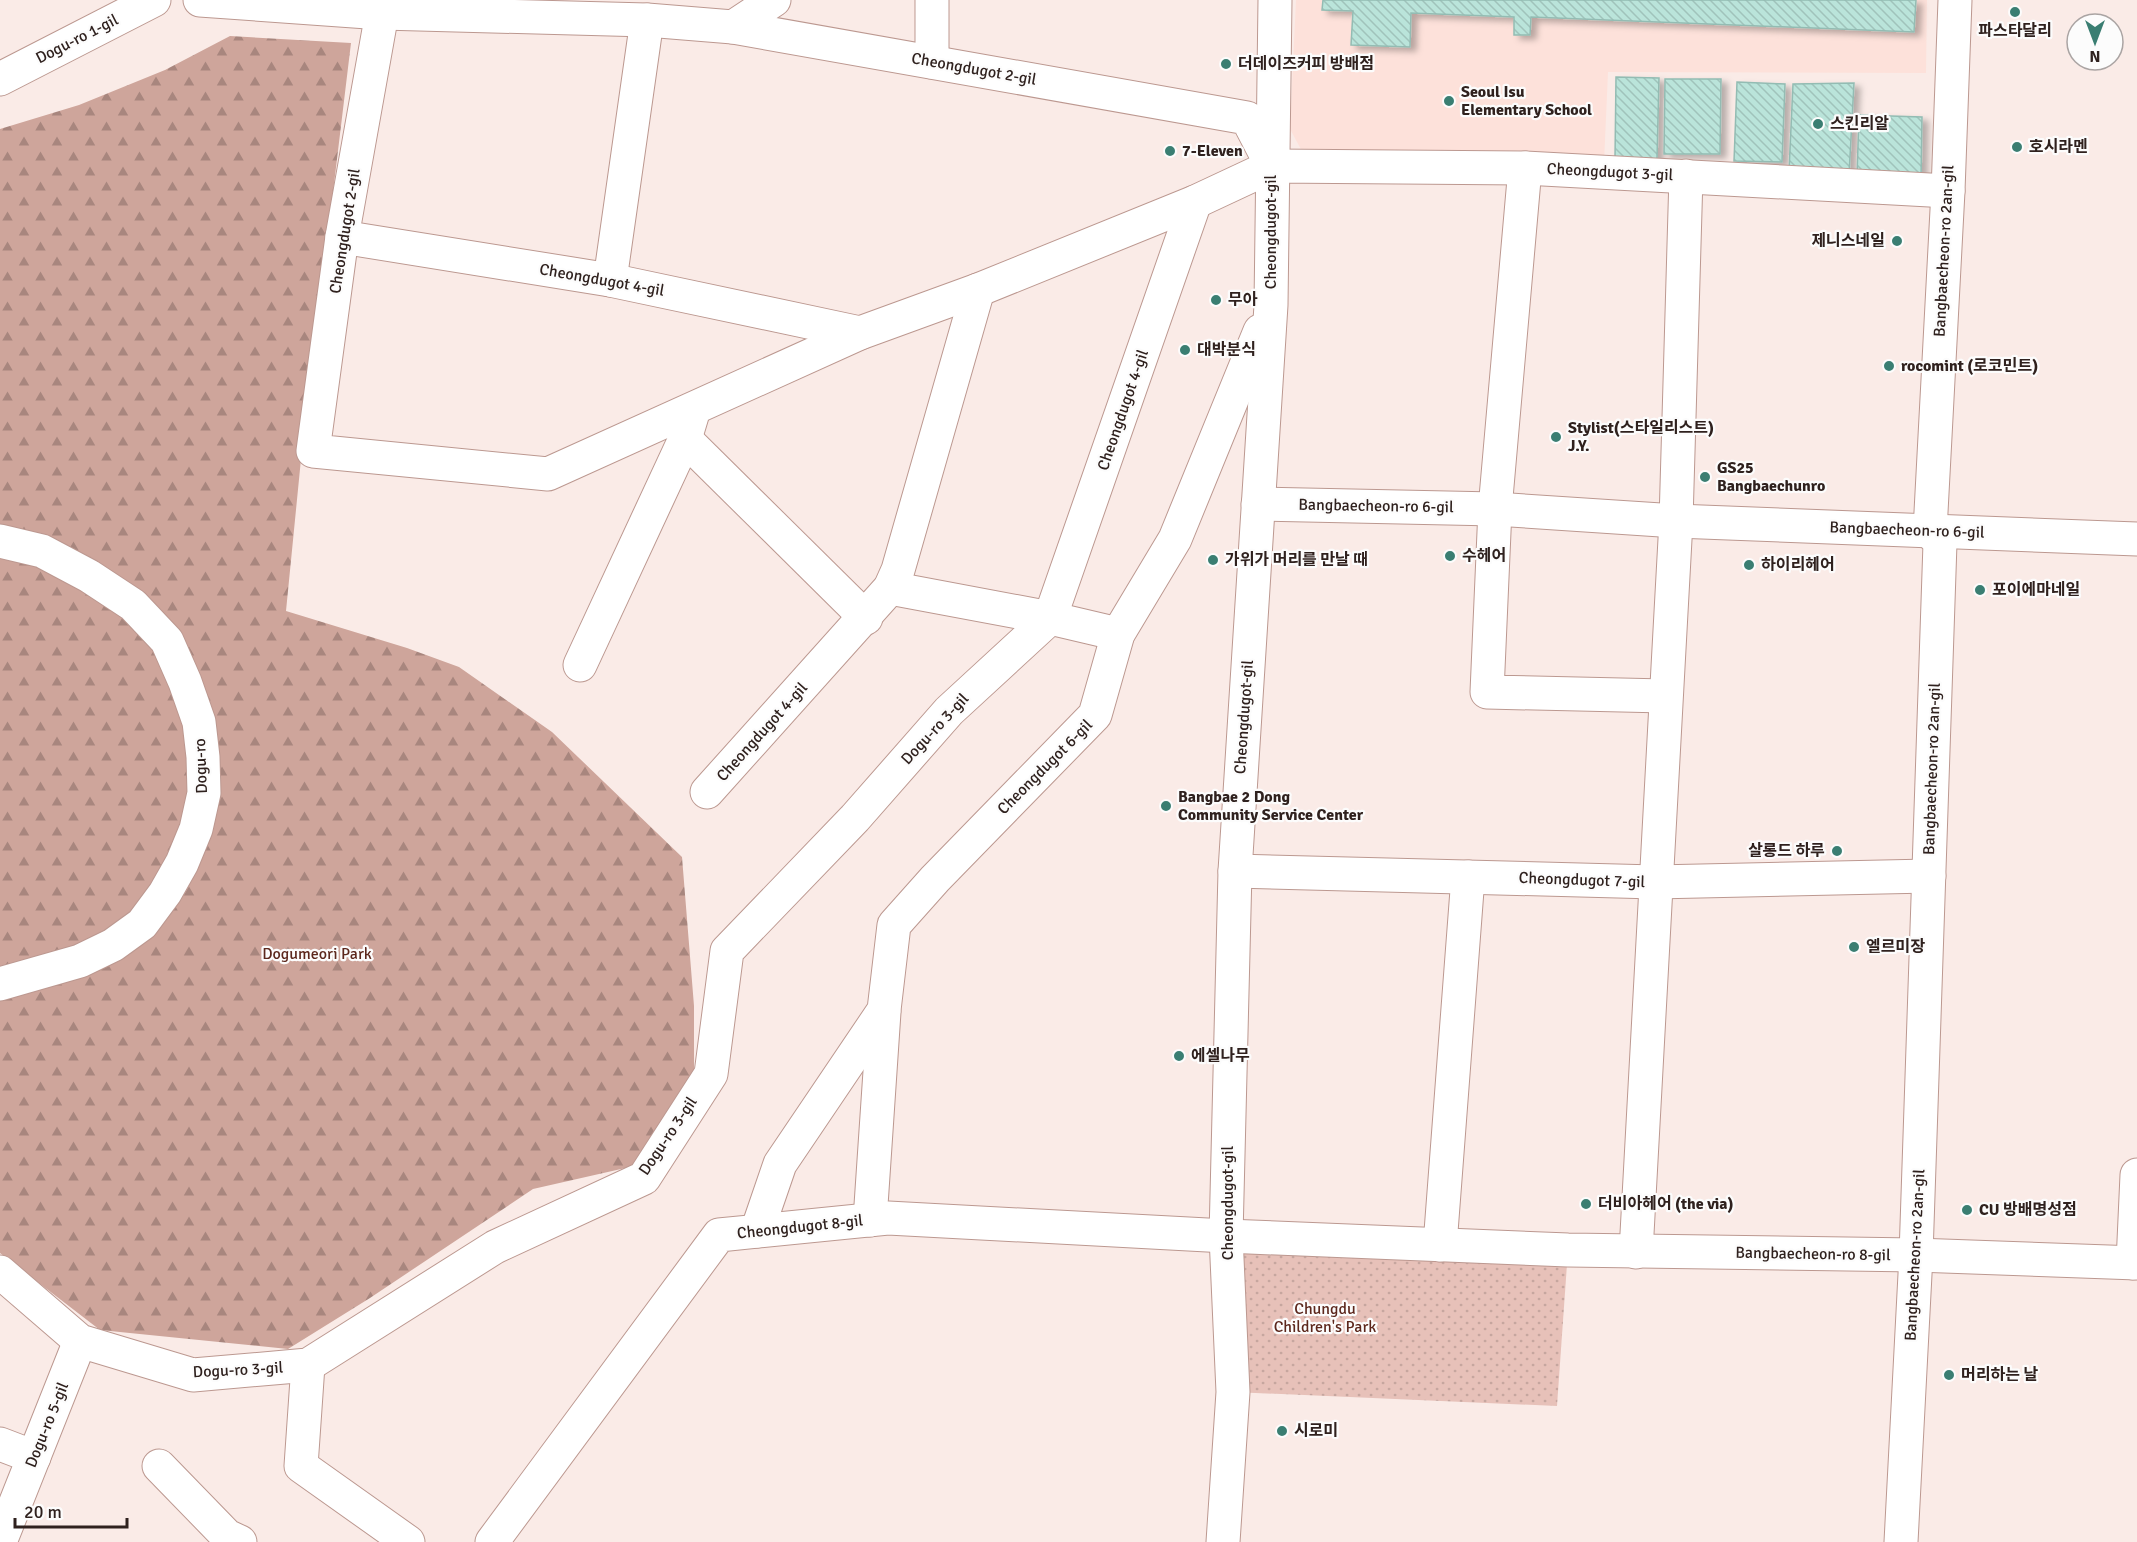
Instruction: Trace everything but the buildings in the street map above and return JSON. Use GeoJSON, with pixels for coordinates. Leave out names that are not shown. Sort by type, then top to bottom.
{"type":"FeatureCollection","features":[{"type":"Feature","properties":{"kind":"street","name":"Cheongdugot 2-gil"},"geometry":{"type":"LineString","coordinates":[[200,0],[382,13],[647,20],[733,27],[1247,118],[1272,166]]}},
{"type":"Feature","properties":{"kind":"street"},"geometry":{"type":"LineString","coordinates":[[733,27],[774,0]]}},
{"type":"Feature","properties":{"kind":"street"},"geometry":{"type":"LineString","coordinates":[[932,0],[932,62]]}},
{"type":"Feature","properties":{"kind":"street","name":"Cheongdugot-gil"},"geometry":{"type":"LineString","coordinates":[[1223,1542],[1233,1392],[1226,1236],[1235,871],[1271,305],[1275,0]]}},
{"type":"Feature","properties":{"kind":"street","name":"Bangbaecheon-ro 2an-gil"},"geometry":{"type":"LineString","coordinates":[[1900,1542],[1916,1255],[1940,543],[1930,531],[1956,0]]}},
{"type":"Feature","properties":{"kind":"street","name":"Dogu-ro 1-gil"},"geometry":{"type":"LineString","coordinates":[[0,79],[146,2]]}},
{"type":"Feature","properties":{"kind":"street","name":"Cheongdugot 2-gil"},"geometry":{"type":"LineString","coordinates":[[382,13],[342,237],[313,451],[548,474],[689,424]]}},
{"type":"Feature","properties":{"kind":"street"},"geometry":{"type":"LineString","coordinates":[[610,280],[647,20]]}},
{"type":"Feature","properties":{"kind":"street"},"geometry":{"type":"LineString","coordinates":[[580,665],[689,424],[860,333],[978,290],[1195,202],[1272,166]]}},
{"type":"Feature","properties":{"kind":"street","name":"Cheongdugot 3-gil"},"geometry":{"type":"LineString","coordinates":[[1272,166],[1525,168],[1948,191]]}},
{"type":"Feature","properties":{"kind":"street"},"geometry":{"type":"LineString","coordinates":[[1525,168],[1495,509],[1487,692],[1665,696]]}},
{"type":"Feature","properties":{"kind":"street"},"geometry":{"type":"LineString","coordinates":[[1636,1252],[1676,521],[1686,176]]}},
{"type":"Feature","properties":{"kind":"street","name":"Cheongdugot 4-gil"},"geometry":{"type":"LineString","coordinates":[[1050,618],[1195,202]]}},
{"type":"Feature","properties":{"kind":"street","name":"Cheongdugot 4-gil"},"geometry":{"type":"LineString","coordinates":[[342,237],[610,280],[860,333]]}},
{"type":"Feature","properties":{"kind":"street","name":"Cheongdugot 4-gil"},"geometry":{"type":"LineString","coordinates":[[707,792],[866,618],[890,588],[898,570],[978,290]]}},
{"type":"Feature","properties":{"kind":"street","name":"Cheongdugot 6-gil"},"geometry":{"type":"LineString","coordinates":[[870,1220],[884,1010],[894,925],[935,879],[1095,716],[1118,634],[1175,540],[1271,305]]}},
{"type":"Feature","properties":{"kind":"street"},"geometry":{"type":"LineString","coordinates":[[689,424],[866,618]]}},
{"type":"Feature","properties":{"kind":"street","name":"Bangbaecheon-ro 6-gil"},"geometry":{"type":"LineString","coordinates":[[1258,504],[1495,509],[1676,521],[2137,540]]}},
{"type":"Feature","properties":{"kind":"street","name":"Dogu-ro"},"geometry":{"type":"LineString","coordinates":[[0,541],[42,551],[89,576],[133,605],[167,641],[199,722],[204,793],[196,829],[182,863],[165,893],[142,924],[113,945],[80,961],[0,984]]}},
{"type":"Feature","properties":{"kind":"street"},"geometry":{"type":"LineString","coordinates":[[890,588],[1050,618],[1118,634]]}},
{"type":"Feature","properties":{"kind":"street","name":"Dogu-ro 3-gil"},"geometry":{"type":"LineString","coordinates":[[0,1272],[80,1341],[193,1376],[308,1365],[495,1247],[644,1178],[711,1074],[727,951],[855,818],[949,711],[1050,618]]}},
{"type":"Feature","properties":{"kind":"street","name":"Cheongdugot 7-gil"},"geometry":{"type":"LineString","coordinates":[[1235,871],[1655,882],[1929,876]]}},
{"type":"Feature","properties":{"kind":"street"},"geometry":{"type":"LineString","coordinates":[[1440,1245],[1468,877]]}},
{"type":"Feature","properties":{"kind":"street","name":"Cheongdugot 6-gil"},"geometry":{"type":"LineString","coordinates":[[757,1232],[780,1164],[884,1010]]}},
{"type":"Feature","properties":{"kind":"street","name":"Bangbaecheon-ro 8-gil"},"geometry":{"type":"LineString","coordinates":[[1226,1236],[1636,1252],[1916,1255],[2135,1263],[2137,1175]]}},
{"type":"Feature","properties":{"kind":"street","name":"Cheongdugot 8-gil"},"geometry":{"type":"LineString","coordinates":[[492,1542],[719,1235],[888,1218],[1226,1236]]}},
{"type":"Feature","properties":{"kind":"street","name":"Dogu-ro 5-gil"},"geometry":{"type":"LineString","coordinates":[[0,1542],[80,1341]]}},
{"type":"Feature","properties":{"kind":"street"},"geometry":{"type":"LineString","coordinates":[[308,1365],[301,1466],[408,1542]]}},
{"type":"Feature","properties":{"kind":"street"},"geometry":{"type":"LineString","coordinates":[[0,1444],[34,1457]]}},
{"type":"Feature","properties":{"kind":"street"},"geometry":{"type":"LineString","coordinates":[[159,1466],[227,1536],[240,1542]]}},
{"type":"Feature","properties":{"kind":"shaded area","name":"Seoul Isu Elementary School"},"geometry":{"type":"Polygon","coordinates":[[[1296,0],[1927,0],[1926,73],[1608,72],[1604,163],[1303,153],[1290,129],[1296,0]]]}},
{"type":"Feature","properties":{"kind":"green space","name":"Dogumeori Park"},"geometry":{"type":"Polygon","coordinates":[[[230,36],[351,43],[302,449],[286,611],[407,648],[459,667],[552,732],[682,857],[694,1006],[694,1078],[643,1164],[533,1189],[370,1298],[288,1349],[100,1330],[0,1253],[0,129],[79,105],[165,70],[230,36]]]}},
{"type":"Feature","properties":{"kind":"green space","name":"Chungdu Children's Park"},"geometry":{"type":"Polygon","coordinates":[[[1226,1236],[1568,1250],[1557,1406],[1233,1392],[1226,1236]]]}},
{"type":"Feature","properties":{"kind":"place","name":"파스타달리"},"geometry":{"type":"Point","coordinates":[2015,12]}},
{"type":"Feature","properties":{"kind":"place","name":"더데이즈커피 방배점"},"geometry":{"type":"Point","coordinates":[1226,64]}},
{"type":"Feature","properties":{"kind":"place","name":"Seoul Isu Elementary School"},"geometry":{"type":"Point","coordinates":[1449,101]}},
{"type":"Feature","properties":{"kind":"place","name":"스킨리알"},"geometry":{"type":"Point","coordinates":[1818,124]}},
{"type":"Feature","properties":{"kind":"place","name":"호시라멘"},"geometry":{"type":"Point","coordinates":[2017,147]}},
{"type":"Feature","properties":{"kind":"place","name":"7-Eleven"},"geometry":{"type":"Point","coordinates":[1170,151]}},
{"type":"Feature","properties":{"kind":"place","name":"제니스네일"},"geometry":{"type":"Point","coordinates":[1897,241]}},
{"type":"Feature","properties":{"kind":"place","name":"무아"},"geometry":{"type":"Point","coordinates":[1216,300]}},
{"type":"Feature","properties":{"kind":"place","name":"대박분식"},"geometry":{"type":"Point","coordinates":[1185,350]}},
{"type":"Feature","properties":{"kind":"place","name":"rocomint (로코민트)"},"geometry":{"type":"Point","coordinates":[1889,366]}},
{"type":"Feature","properties":{"kind":"place","name":"Stylist(스타일리스트) J.Y."},"geometry":{"type":"Point","coordinates":[1556,437]}},
{"type":"Feature","properties":{"kind":"place","name":"GS25 Bangbaechunro"},"geometry":{"type":"Point","coordinates":[1705,477]}},
{"type":"Feature","properties":{"kind":"place","name":"수헤어"},"geometry":{"type":"Point","coordinates":[1450,556]}},
{"type":"Feature","properties":{"kind":"place","name":"가위가 머리를 만날 때"},"geometry":{"type":"Point","coordinates":[1213,560]}},
{"type":"Feature","properties":{"kind":"place","name":"하이리헤어"},"geometry":{"type":"Point","coordinates":[1749,565]}},
{"type":"Feature","properties":{"kind":"place","name":"포이에마네일"},"geometry":{"type":"Point","coordinates":[1980,590]}},
{"type":"Feature","properties":{"kind":"place","name":"Bangbae 2 Dong Community Service Center"},"geometry":{"type":"Point","coordinates":[1166,806]}},
{"type":"Feature","properties":{"kind":"place","name":"살롱드 하루"},"geometry":{"type":"Point","coordinates":[1837,851]}},
{"type":"Feature","properties":{"kind":"place","name":"엘르미장"},"geometry":{"type":"Point","coordinates":[1854,947]}},
{"type":"Feature","properties":{"kind":"place","name":"에셀나무"},"geometry":{"type":"Point","coordinates":[1179,1056]}},
{"type":"Feature","properties":{"kind":"place","name":"더비아헤어 (the via)"},"geometry":{"type":"Point","coordinates":[1586,1204]}},
{"type":"Feature","properties":{"kind":"place","name":"CU 방배명성점"},"geometry":{"type":"Point","coordinates":[1967,1210]}},
{"type":"Feature","properties":{"kind":"place","name":"머리하는 날"},"geometry":{"type":"Point","coordinates":[1949,1375]}},
{"type":"Feature","properties":{"kind":"place","name":"시로미"},"geometry":{"type":"Point","coordinates":[1282,1431]}}]}
